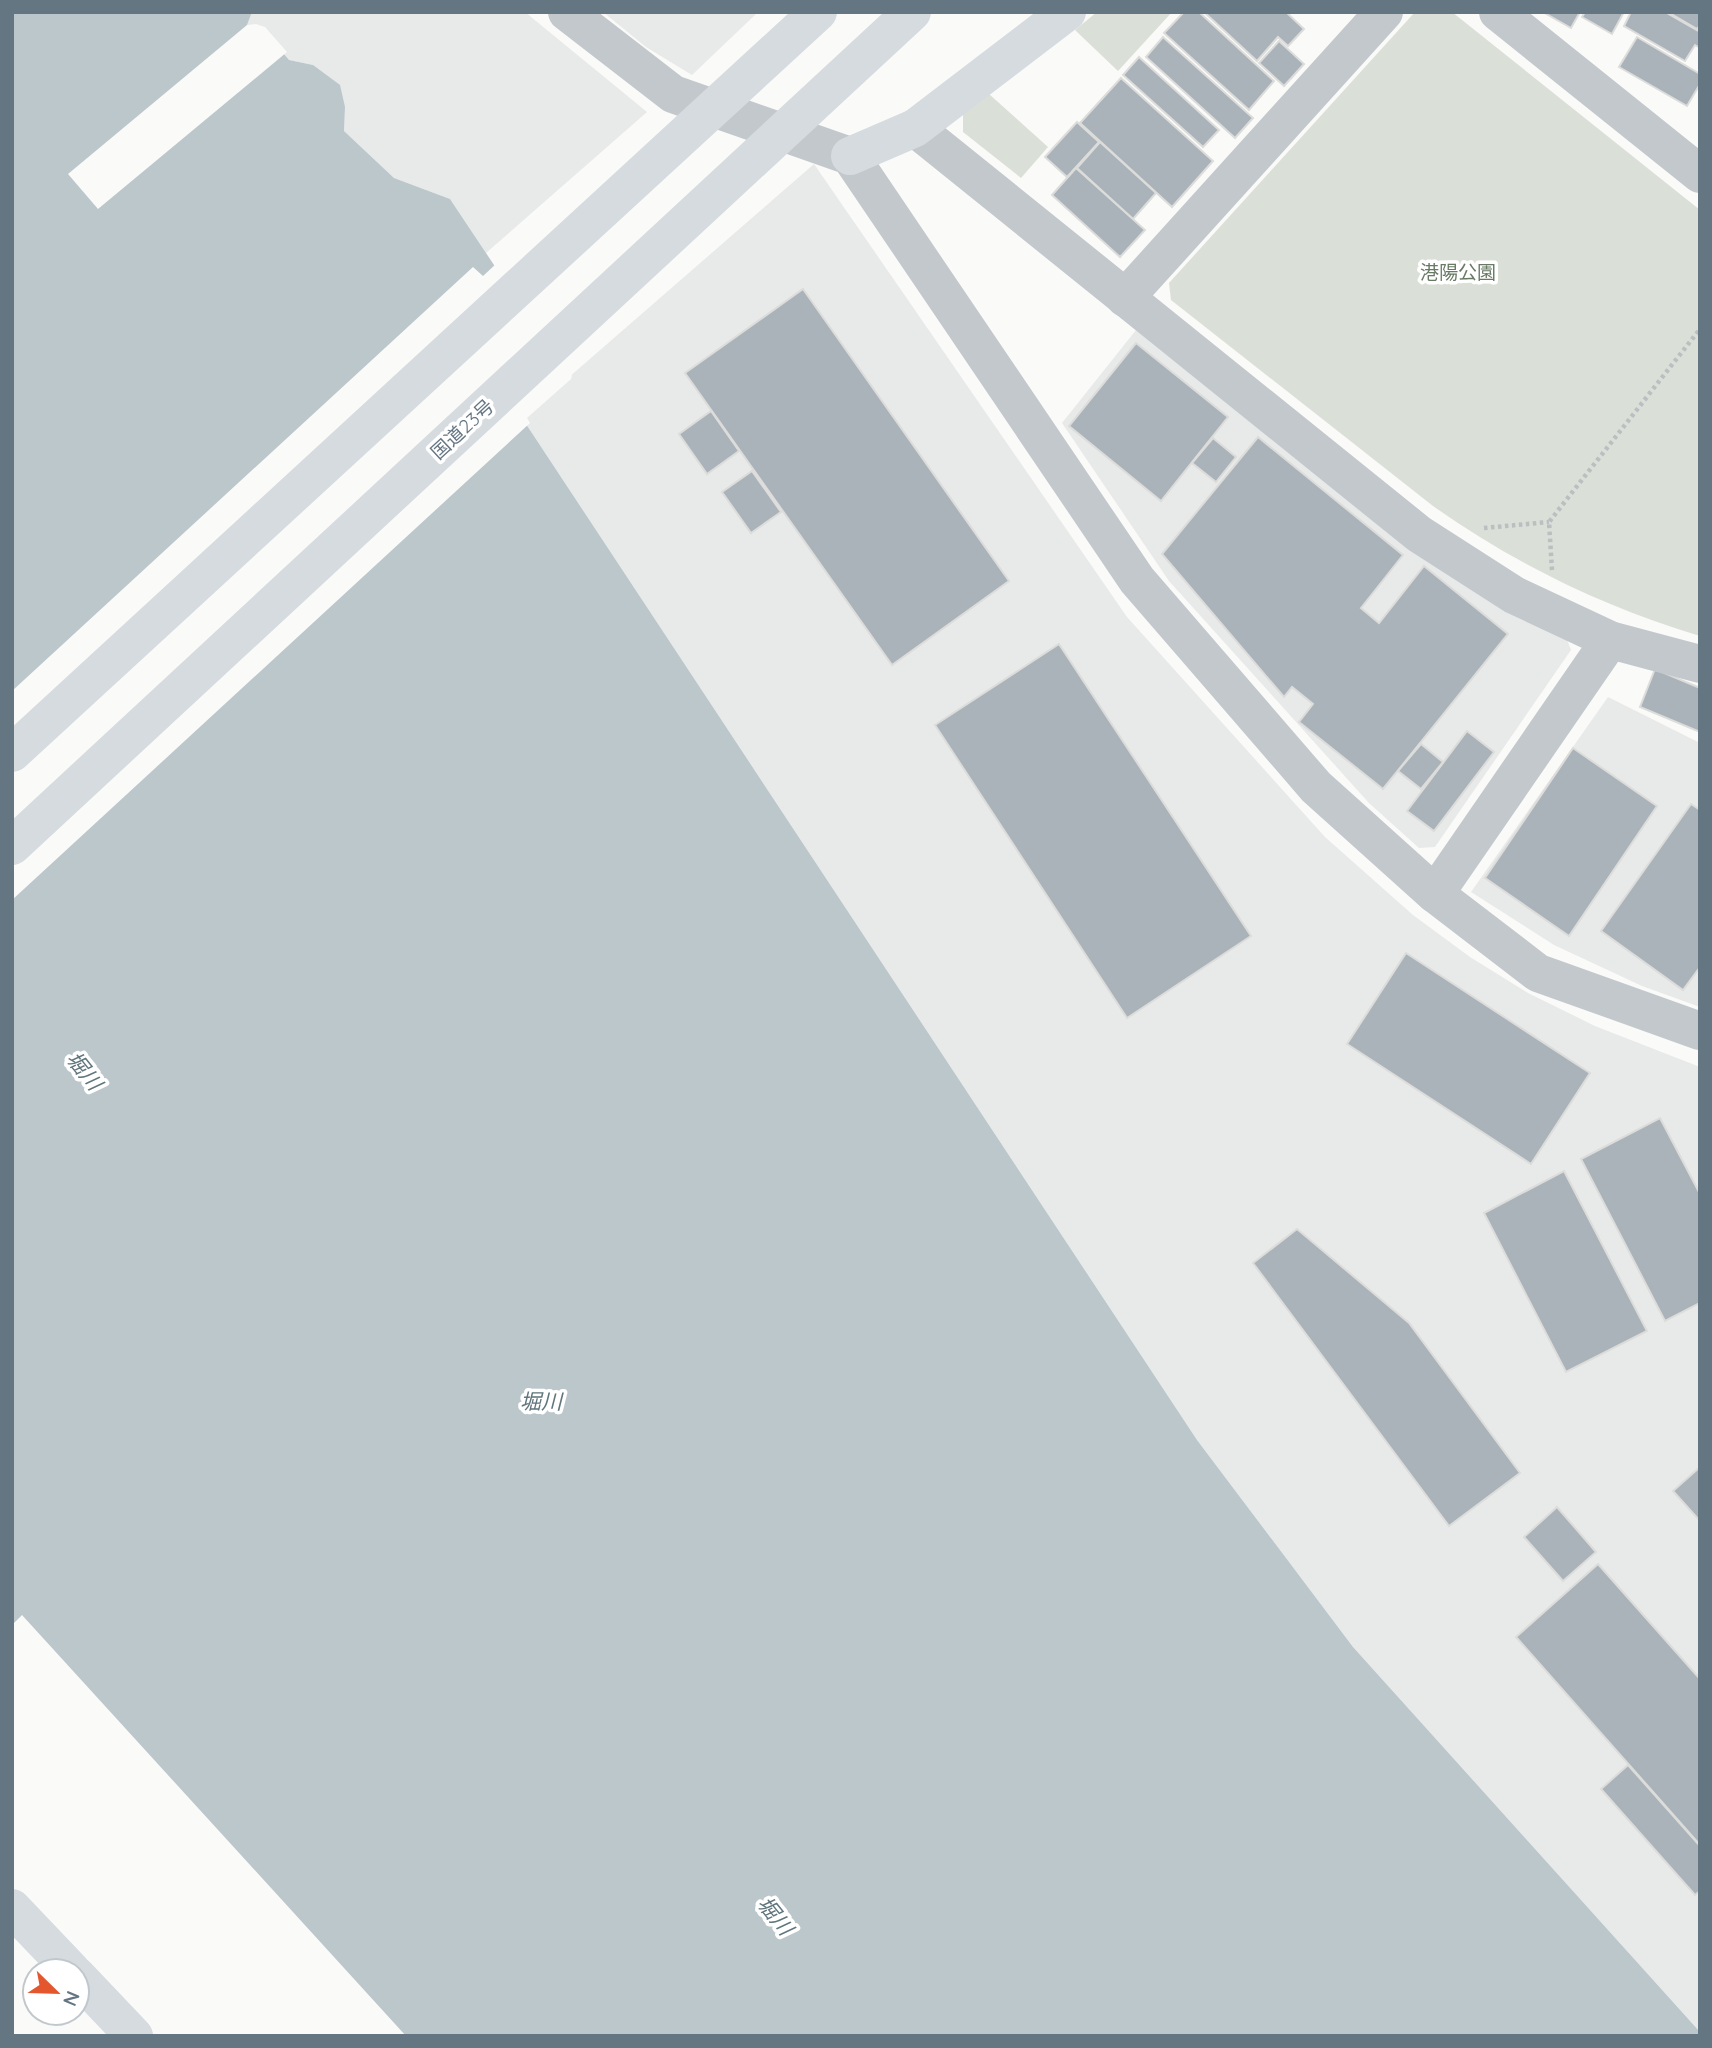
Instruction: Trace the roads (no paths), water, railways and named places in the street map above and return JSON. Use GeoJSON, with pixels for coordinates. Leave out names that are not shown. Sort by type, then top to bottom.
{"type":"FeatureCollection","features":[{"type":"Feature","properties":{"kind":"main road","name":"国道23号"},"geometry":{"type":"LineString","coordinates":[[12,846],[912,12]]}},
{"type":"Feature","properties":{"kind":"main road"},"geometry":{"type":"LineString","coordinates":[[850,156],[915,128],[1067,12]]}},
{"type":"Feature","properties":{"kind":"main road"},"geometry":{"type":"LineString","coordinates":[[12,752],[806,24]]}},
{"type":"Feature","properties":{"kind":"main road"},"geometry":{"type":"LineString","coordinates":[[12,1908],[59,1957]]}},
{"type":"Feature","properties":{"kind":"main road"},"geometry":{"type":"LineString","coordinates":[[91,1991],[134,2036]]}},
{"type":"Feature","properties":{"kind":"street"},"geometry":{"type":"LineString","coordinates":[[567,12],[673,94],[850,156],[1137,580],[1316,788],[1435,894],[1538,973],[1700,1031]]}},
{"type":"Feature","properties":{"kind":"street"},"geometry":{"type":"LineString","coordinates":[[1125,298],[1384,12]]}},
{"type":"Feature","properties":{"kind":"street"},"geometry":{"type":"LineString","coordinates":[[1498,12],[1698,169]]}},
{"type":"Feature","properties":{"kind":"street"},"geometry":{"type":"LineString","coordinates":[[915,128],[1419,534],[1514,594],[1610,640],[1700,664]]}},
{"type":"Feature","properties":{"kind":"street"},"geometry":{"type":"LineString","coordinates":[[1435,894],[1610,640]]}},
{"type":"Feature","properties":{"kind":"water","name":"堀川"},"geometry":{"type":"Polygon","coordinates":[[[12,12],[252,12],[247,25],[263,29],[289,60],[313,65],[340,85],[345,107],[344,131],[394,178],[450,199],[568,376],[522,418],[1197,1440],[1353,1647],[1700,2032],[1700,2036],[406,2036],[22,1615],[12,1625],[12,12]]]}},
{"type":"Feature","properties":{"kind":"park label","name":"港陽公園"},"geometry":{"type":"Point","coordinates":[1458,272]}}]}
